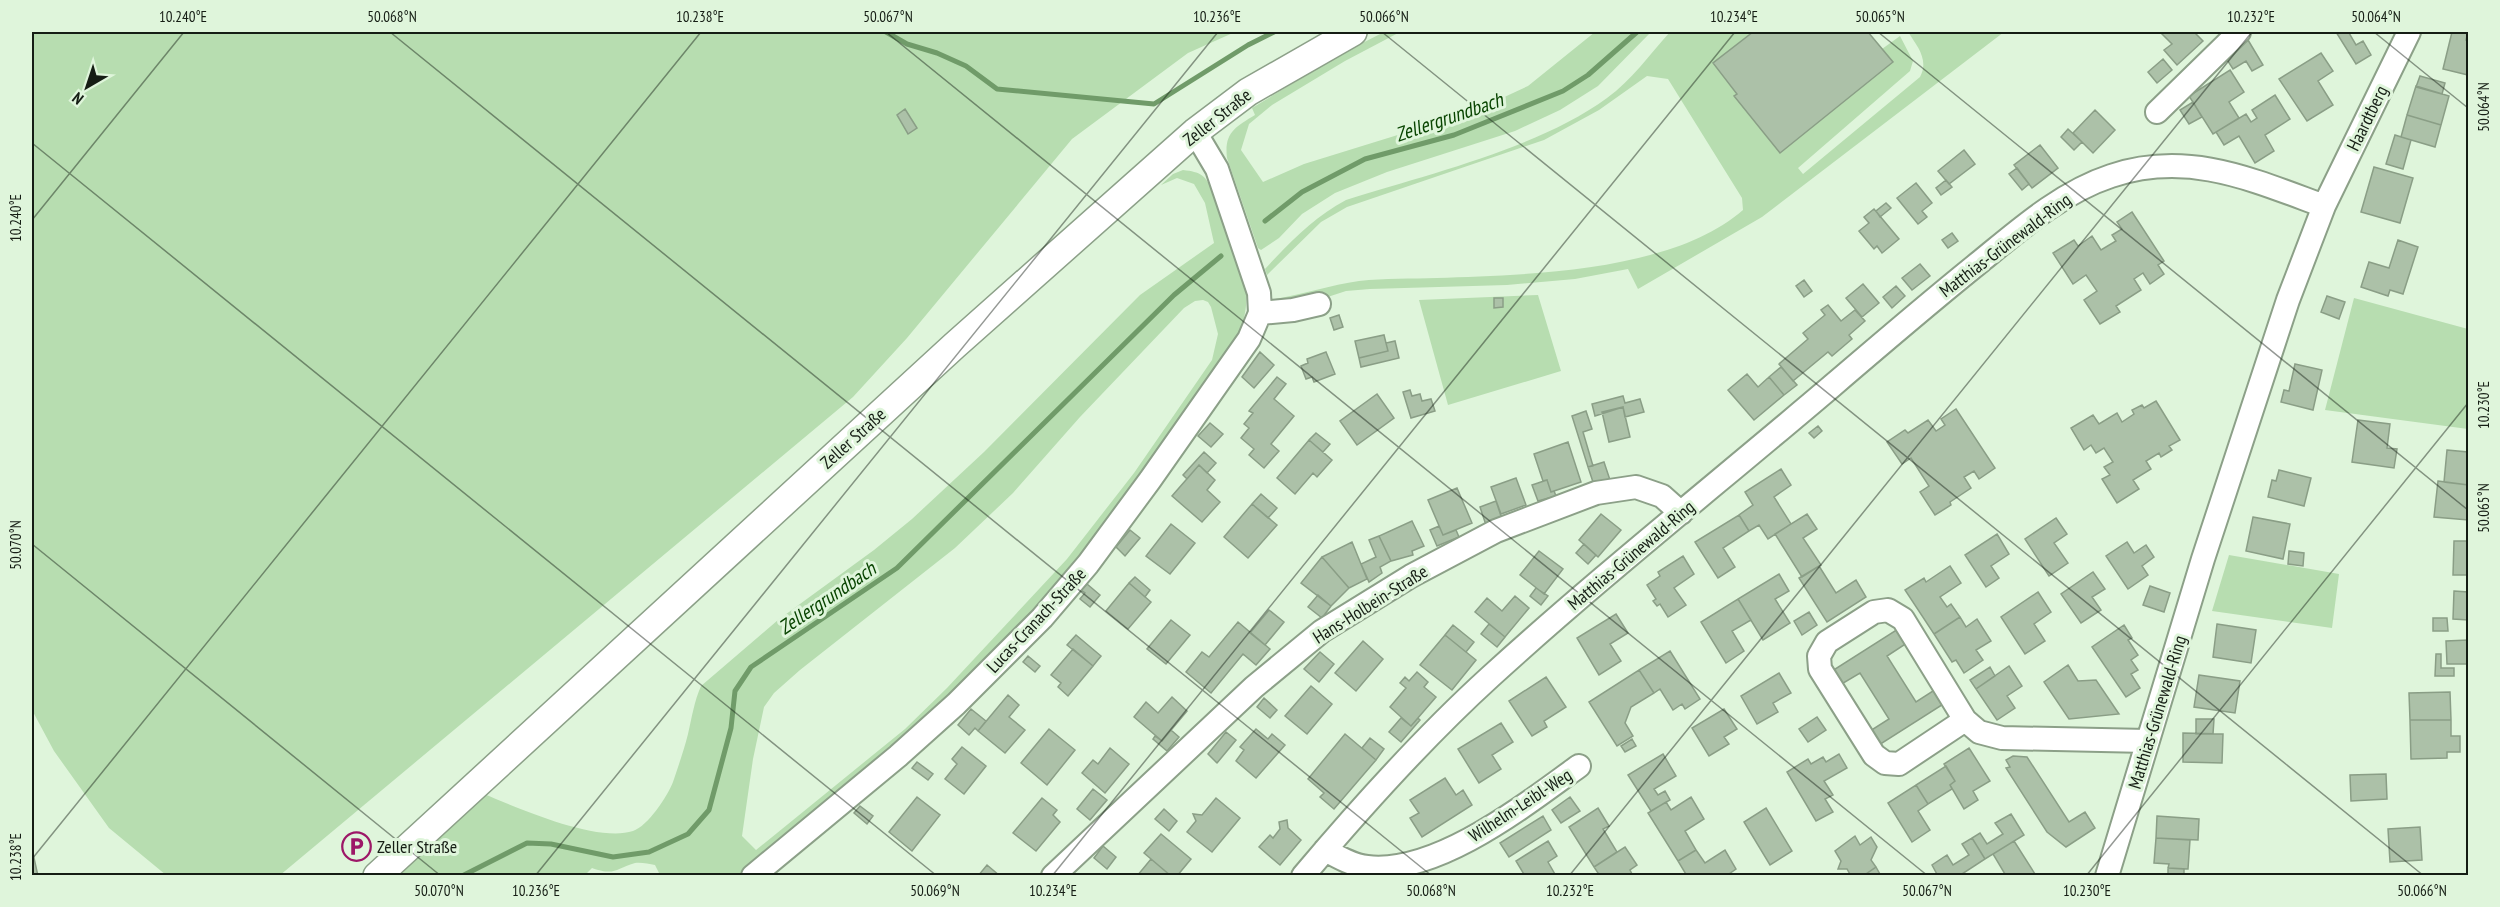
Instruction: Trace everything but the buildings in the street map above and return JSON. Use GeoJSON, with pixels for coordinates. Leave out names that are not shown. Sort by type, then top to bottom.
{"type":"FeatureCollection","features":[{"type":"Feature","properties":{"kind":"street","name":"Zeller Straße"},"geometry":{"type":"LineString","coordinates":[[377,876],[954,346],[1195,132],[1248,92],[1353,32]]}},
{"type":"Feature","properties":{"kind":"street"},"geometry":{"type":"LineString","coordinates":[[2157,112],[2239,32]]}},
{"type":"Feature","properties":{"kind":"street","name":"Haardtberg"},"geometry":{"type":"LineString","coordinates":[[2324,206],[2409,32]]}},
{"type":"Feature","properties":{"kind":"street"},"geometry":{"type":"LineString","coordinates":[[1195,132],[1217,169],[1251,265],[1259,293],[1260,313],[1293,310],[1319,304]]}},
{"type":"Feature","properties":{"kind":"street","name":"Matthias-Grünewald-Ring"},"geometry":{"type":"LineString","coordinates":[[1304,876],[1365,803],[1488,679],[1919,311],[2016,233],[2075,193],[2110,176],[2163,165],[2189,166],[2236,174],[2324,206],[2259,384],[2107,876]]}},
{"type":"Feature","properties":{"kind":"street","name":"Lucas-Cranach-Straße"},"geometry":{"type":"LineString","coordinates":[[753,876],[898,756],[956,704],[1042,618],[1095,555],[1209,397],[1249,339],[1260,313]]}},
{"type":"Feature","properties":{"kind":"street","name":"Hans-Holbein-Straße"},"geometry":{"type":"LineString","coordinates":[[1053,876],[1173,760],[1263,680],[1322,631],[1411,576],[1496,531],[1596,493],[1636,487],[1662,496],[1681,513]]}},
{"type":"Feature","properties":{"kind":"street"},"geometry":{"type":"LineString","coordinates":[[1965,720],[1899,764],[1885,763],[1874,755],[1820,669],[1819,656],[1827,642],[1874,612],[1888,610],[1903,619],[1965,720],[1979,732],[2002,738],[2147,741]]}},
{"type":"Feature","properties":{"kind":"street","name":"Wilhelm-Leibl-Weg"},"geometry":{"type":"LineString","coordinates":[[1325,850],[1341,859],[1367,867],[1393,866],[1431,857],[1484,832],[1579,766]]}},
{"type":"Feature","properties":{"kind":"green space"},"geometry":{"type":"Polygon","coordinates":[[[32,32],[1235,32],[1188,53],[1072,139],[907,338],[853,397],[279,876],[166,875],[109,828],[54,751],[32,710],[32,32]]]}},
{"type":"Feature","properties":{"kind":"green space"},"geometry":{"type":"Polygon","coordinates":[[[1384,32],[1400,32],[1345,61],[1272,105],[1249,124],[1241,150],[1263,182],[1304,164],[1472,112],[1528,86],[1595,32],[1651,32],[1598,86],[1560,110],[1515,131],[1387,172],[1335,193],[1302,214],[1279,238],[1261,250],[1258,248],[1227,158],[1229,137],[1237,127],[1255,115],[1252,108],[1343,53],[1384,32]]]}},
{"type":"Feature","properties":{"kind":"green space"},"geometry":{"type":"Polygon","coordinates":[[[1670,32],[1753,32],[1713,63],[1737,94],[1735,96],[1882,49],[1900,36],[1913,61],[1910,71],[1798,168],[1803,174],[1920,77],[1923,59],[1919,48],[1908,32],[2004,32],[1762,217],[1638,289],[1628,269],[1575,279],[1507,285],[1346,291],[1303,305],[1277,306],[1275,299],[1359,281],[1513,275],[1597,266],[1639,258],[1678,246],[1713,231],[1743,210],[1742,198],[1668,79],[1647,76],[1599,110],[1544,140],[1347,207],[1321,222],[1267,275],[1265,269],[1312,223],[1346,200],[1446,170],[1515,146],[1579,116],[1607,98],[1624,83],[1670,32]]]}},
{"type":"Feature","properties":{"kind":"green space"},"geometry":{"type":"Polygon","coordinates":[[[1183,170],[1198,173],[1205,178],[1213,191],[1246,291],[1245,312],[1237,339],[1085,552],[1051,593],[950,696],[738,875],[660,875],[655,865],[635,863],[610,872],[592,868],[585,875],[396,876],[484,794],[558,822],[599,832],[633,831],[645,823],[662,803],[673,782],[701,686],[778,620],[874,550],[912,519],[984,452],[1140,295],[1214,243],[1205,203],[1194,184],[1177,178],[1161,185],[1173,174],[1183,170]],[[1195,301],[1184,308],[1080,417],[1013,493],[955,548],[774,693],[764,707],[753,759],[742,836],[756,850],[905,729],[947,688],[1067,559],[1134,473],[1212,360],[1218,334],[1208,302],[1195,301]]]}},
{"type":"Feature","properties":{"kind":"green space"},"geometry":{"type":"Polygon","coordinates":[[[1538,295],[1561,371],[1448,405],[1419,300],[1538,295]]]}},
{"type":"Feature","properties":{"kind":"green space"},"geometry":{"type":"Polygon","coordinates":[[[2354,298],[2468,329],[2468,429],[2325,410],[2354,298]]]}},
{"type":"Feature","properties":{"kind":"green space"},"geometry":{"type":"Polygon","coordinates":[[[2229,555],[2339,574],[2332,628],[2212,611],[2229,555]]]}},
{"type":"Feature","properties":{"kind":"waterway"},"geometry":{"type":"LineString","coordinates":[[886,32],[907,44],[937,53],[966,66],[997,89],[1154,104],[1248,45],[1274,32]]}},
{"type":"Feature","properties":{"kind":"waterway","name":"Zellergrundbach"},"geometry":{"type":"LineString","coordinates":[[1265,221],[1302,192],[1365,159],[1454,135],[1563,91],[1588,75],[1637,32]]}},
{"type":"Feature","properties":{"kind":"waterway","name":"Zellergrundbach"},"geometry":{"type":"LineString","coordinates":[[462,876],[527,843],[551,844],[613,857],[649,852],[688,834],[709,810],[731,728],[735,691],[751,667],[897,568],[1174,295],[1221,256]]}},
{"type":"Feature","properties":{"kind":"place","name":"Zeller Straße"},"geometry":{"type":"Point","coordinates":[356,846]}}]}
